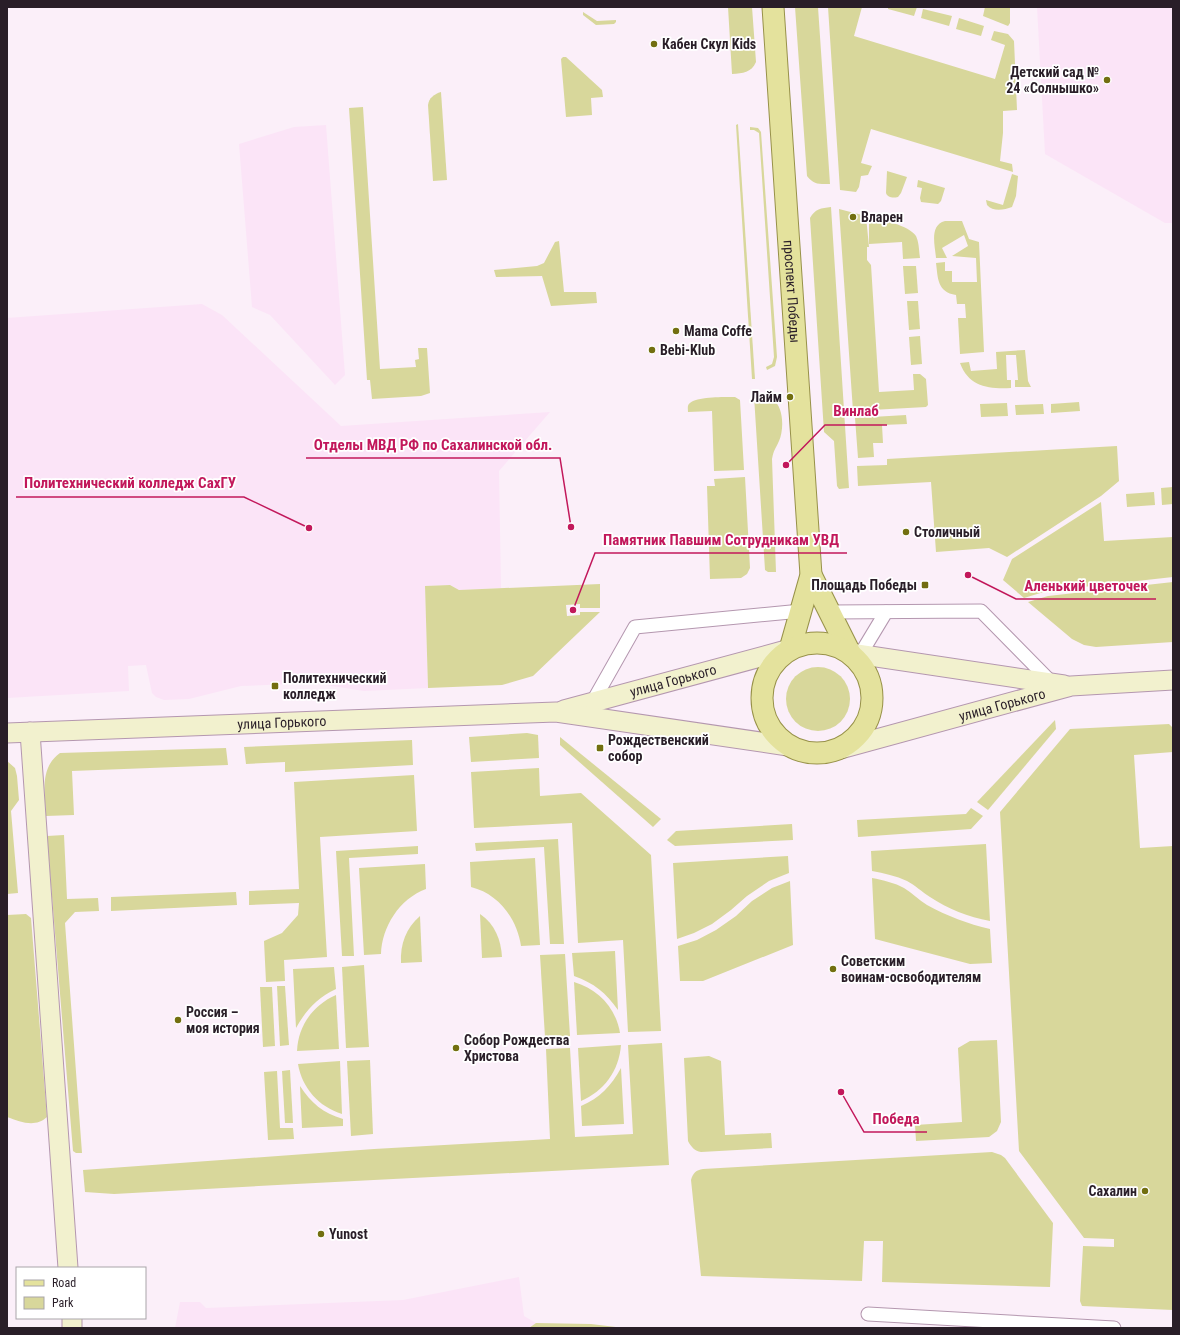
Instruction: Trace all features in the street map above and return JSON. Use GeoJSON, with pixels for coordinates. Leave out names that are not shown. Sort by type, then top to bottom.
{"type":"FeatureCollection","features":[{"type":"Feature","properties":{"kind":"main road","name":"проспект Победы"},"geometry":{"type":"LineString","coordinates":[[773,7],[811,575],[790,649]]}},
{"type":"Feature","properties":{"kind":"main road","name":"проспект Победы"},"geometry":{"type":"LineString","coordinates":[[811,575],[830,612],[855,654]]}},
{"type":"Feature","properties":{"kind":"main road"},"geometry":{"type":"LineString","coordinates":[[821,642],[836,646],[855,654],[871,685],[872,704],[867,723],[856,738],[840,749],[823,754],[805,753],[788,746],[775,736],[766,722],[762,706],[762,689],[767,673],[777,659],[790,649],[805,644],[821,642]]}},
{"type":"Feature","properties":{"kind":"main road","name":"улица Горького"},"geometry":{"type":"LineString","coordinates":[[556,712],[790,649]]}},
{"type":"Feature","properties":{"kind":"main road","name":"улица Горького"},"geometry":{"type":"LineString","coordinates":[[855,654],[1071,686]]}},
{"type":"Feature","properties":{"kind":"main road","name":"улица Горького"},"geometry":{"type":"LineString","coordinates":[[840,749],[1071,686],[1173,680]]}},
{"type":"Feature","properties":{"kind":"main road","name":"улица Горького"},"geometry":{"type":"LineString","coordinates":[[7,733],[556,712],[788,746]]}},
{"type":"Feature","properties":{"kind":"main road"},"geometry":{"type":"LineString","coordinates":[[30,732],[68,1267]]}},
{"type":"Feature","properties":{"kind":"street"},"geometry":{"type":"LineString","coordinates":[[830,612],[981,611],[1052,683]]}},
{"type":"Feature","properties":{"kind":"street"},"geometry":{"type":"LineString","coordinates":[[592,703],[635,627],[801,612]]}},
{"type":"Feature","properties":{"kind":"street"},"geometry":{"type":"LineString","coordinates":[[855,654],[886,612]]}},
{"type":"Feature","properties":{"kind":"street"},"geometry":{"type":"LineString","coordinates":[[868,1314],[1114,1328]]}},
{"type":"Feature","properties":{"kind":"shaded area","name":"Детский сад № 24 «Солнышко»"},"geometry":{"type":"Polygon","coordinates":[[[1037,7],[1173,7],[1173,223],[1165,223],[1045,154],[1037,7]]]}},
{"type":"Feature","properties":{"kind":"shaded area"},"geometry":{"type":"Polygon","coordinates":[[[326,125],[345,375],[335,385],[270,315],[252,307],[239,144],[294,127],[326,125]]]}},
{"type":"Feature","properties":{"kind":"shaded area"},"geometry":{"type":"Polygon","coordinates":[[[202,304],[222,315],[341,426],[550,412],[499,471],[501,588],[459,590],[450,585],[425,586],[428,688],[364,691],[313,683],[241,686],[189,699],[164,700],[156,697],[152,693],[146,665],[128,666],[129,691],[7,698],[7,318],[202,304]]]}},
{"type":"Feature","properties":{"kind":"shaded area"},"geometry":{"type":"Polygon","coordinates":[[[519,1277],[524,1316],[536,1323],[529,1328],[175,1328],[180,1302],[200,1302],[206,1308],[403,1300],[519,1277]]]}},
{"type":"Feature","properties":{"kind":"green space"},"geometry":{"type":"Polygon","coordinates":[[[728,7],[752,7],[756,62],[752,68],[743,73],[732,74],[728,7]]]}},
{"type":"Feature","properties":{"kind":"green space"},"geometry":{"type":"Polygon","coordinates":[[[795,7],[818,7],[830,184],[817,183],[812,181],[807,176],[795,7]]]}},
{"type":"Feature","properties":{"kind":"green space"},"geometry":{"type":"Polygon","coordinates":[[[828,7],[862,7],[854,36],[995,79],[1005,45],[991,40],[994,31],[1008,34],[1014,41],[1017,110],[1003,111],[1003,133],[1000,161],[1012,164],[1013,172],[871,129],[861,163],[872,166],[868,175],[861,176],[859,187],[856,192],[840,190],[828,7]]]}},
{"type":"Feature","properties":{"kind":"green space"},"geometry":{"type":"Polygon","coordinates":[[[888,7],[917,7],[914,16],[888,9],[888,7]]]}},
{"type":"Feature","properties":{"kind":"green space"},"geometry":{"type":"Polygon","coordinates":[[[985,7],[1010,7],[1010,23],[1008,26],[983,16],[985,7]]]}},
{"type":"Feature","properties":{"kind":"green space"},"geometry":{"type":"Polygon","coordinates":[[[923,9],[952,16],[949,26],[921,18],[923,9]]]}},
{"type":"Feature","properties":{"kind":"green space"},"geometry":{"type":"Polygon","coordinates":[[[583,12],[597,21],[616,20],[616,22],[614,24],[596,25],[583,15],[583,12]]]}},
{"type":"Feature","properties":{"kind":"green space"},"geometry":{"type":"Polygon","coordinates":[[[959,18],[984,26],[981,36],[956,29],[959,18]]]}},
{"type":"Feature","properties":{"kind":"green space"},"geometry":{"type":"Polygon","coordinates":[[[566,57],[602,90],[603,97],[591,98],[592,115],[566,117],[561,59],[566,57]]]}},
{"type":"Feature","properties":{"kind":"green space"},"geometry":{"type":"Polygon","coordinates":[[[441,92],[447,180],[433,181],[428,105],[429,100],[432,97],[441,92]]]}},
{"type":"Feature","properties":{"kind":"green space"},"geometry":{"type":"Polygon","coordinates":[[[363,107],[380,369],[416,367],[415,360],[419,359],[418,348],[427,348],[430,393],[421,396],[372,399],[370,380],[367,380],[349,108],[363,107]]]}},
{"type":"Feature","properties":{"kind":"green space"},"geometry":{"type":"Polygon","coordinates":[[[738,124],[755,379],[752,379],[736,125],[738,124]]]}},
{"type":"Feature","properties":{"kind":"green space"},"geometry":{"type":"Polygon","coordinates":[[[750,127],[758,128],[761,132],[777,357],[775,366],[767,370],[766,367],[772,364],[774,357],[759,133],[754,130],[750,130],[750,127]]]}},
{"type":"Feature","properties":{"kind":"green space"},"geometry":{"type":"Polygon","coordinates":[[[887,171],[907,177],[898,197],[894,198],[888,196],[886,193],[887,171]]]}},
{"type":"Feature","properties":{"kind":"green space"},"geometry":{"type":"Polygon","coordinates":[[[1012,174],[1018,176],[1016,196],[1012,207],[999,210],[992,209],[987,205],[986,200],[1003,205],[1012,174]]]}},
{"type":"Feature","properties":{"kind":"green space"},"geometry":{"type":"Polygon","coordinates":[[[918,180],[945,188],[941,201],[938,204],[921,202],[920,198],[922,188],[917,187],[918,180]]]}},
{"type":"Feature","properties":{"kind":"green space"},"geometry":{"type":"Polygon","coordinates":[[[831,207],[849,488],[839,489],[837,486],[834,441],[824,432],[810,218],[819,210],[831,207]]]}},
{"type":"Feature","properties":{"kind":"green space"},"geometry":{"type":"Polygon","coordinates":[[[839,209],[866,216],[869,247],[867,247],[867,260],[871,265],[879,392],[914,390],[913,374],[920,374],[926,379],[928,405],[926,407],[853,411],[839,209]]]}},
{"type":"Feature","properties":{"kind":"green space"},"geometry":{"type":"Polygon","coordinates":[[[869,216],[901,226],[912,232],[917,238],[920,258],[903,259],[902,242],[869,244],[869,216]]]}},
{"type":"Feature","properties":{"kind":"green space"},"geometry":{"type":"Polygon","coordinates":[[[945,221],[962,221],[969,239],[979,242],[984,352],[960,354],[958,318],[966,318],[965,304],[957,304],[956,295],[945,291],[942,288],[938,279],[936,263],[945,262],[945,271],[952,271],[952,282],[977,282],[976,258],[952,256],[968,246],[964,235],[942,248],[947,258],[936,258],[934,242],[935,231],[940,223],[945,221]]]}},
{"type":"Feature","properties":{"kind":"green space"},"geometry":{"type":"Polygon","coordinates":[[[559,241],[564,292],[596,292],[597,303],[551,306],[542,276],[496,277],[494,270],[537,266],[544,263],[555,242],[559,241]]]}},
{"type":"Feature","properties":{"kind":"green space"},"geometry":{"type":"Polygon","coordinates":[[[903,266],[916,266],[918,293],[905,294],[903,266]]]}},
{"type":"Feature","properties":{"kind":"green space"},"geometry":{"type":"Polygon","coordinates":[[[907,301],[918,301],[920,329],[909,330],[907,301]]]}},
{"type":"Feature","properties":{"kind":"green space"},"geometry":{"type":"Polygon","coordinates":[[[920,336],[922,364],[911,365],[909,337],[920,336]]]}},
{"type":"Feature","properties":{"kind":"green space"},"geometry":{"type":"Polygon","coordinates":[[[1025,350],[1028,381],[1031,387],[1015,387],[1015,380],[1018,380],[1016,355],[1006,355],[1007,380],[1011,380],[1011,388],[995,388],[980,385],[969,377],[960,363],[969,362],[971,371],[997,369],[996,352],[1025,350]]]}},
{"type":"Feature","properties":{"kind":"green space"},"geometry":{"type":"Polygon","coordinates":[[[754,396],[770,398],[777,403],[782,419],[781,436],[772,459],[776,572],[768,572],[765,570],[754,396]]]}},
{"type":"Feature","properties":{"kind":"green space"},"geometry":{"type":"Polygon","coordinates":[[[735,397],[740,400],[744,470],[714,471],[712,411],[688,412],[688,406],[693,401],[698,400],[735,397]]]}},
{"type":"Feature","properties":{"kind":"green space"},"geometry":{"type":"Polygon","coordinates":[[[1079,402],[1080,411],[1051,413],[1051,404],[1079,402]]]}},
{"type":"Feature","properties":{"kind":"green space"},"geometry":{"type":"Polygon","coordinates":[[[1007,403],[1008,416],[981,417],[980,404],[1007,403]]]}},
{"type":"Feature","properties":{"kind":"green space"},"geometry":{"type":"Polygon","coordinates":[[[1043,404],[1044,414],[1016,415],[1015,405],[1043,404]]]}},
{"type":"Feature","properties":{"kind":"green space"},"geometry":{"type":"Polygon","coordinates":[[[906,415],[907,424],[882,425],[883,443],[873,443],[874,457],[858,458],[855,418],[906,415]]]}},
{"type":"Feature","properties":{"kind":"green space"},"geometry":{"type":"Polygon","coordinates":[[[1117,446],[1119,481],[1101,496],[1007,557],[989,548],[936,552],[931,482],[858,486],[857,466],[887,465],[887,459],[1117,446]]]}},
{"type":"Feature","properties":{"kind":"green space"},"geometry":{"type":"Polygon","coordinates":[[[745,477],[750,568],[747,574],[741,578],[710,579],[707,486],[715,486],[714,479],[745,477]]]}},
{"type":"Feature","properties":{"kind":"green space"},"geometry":{"type":"Polygon","coordinates":[[[1173,487],[1173,504],[1162,505],[1161,488],[1173,487]]]}},
{"type":"Feature","properties":{"kind":"green space"},"geometry":{"type":"Polygon","coordinates":[[[1154,492],[1155,505],[1127,507],[1126,494],[1154,492]]]}},
{"type":"Feature","properties":{"kind":"green space"},"geometry":{"type":"Polygon","coordinates":[[[1101,502],[1104,541],[1173,537],[1173,577],[1047,591],[1024,598],[1003,580],[1012,559],[1101,502]]]}},
{"type":"Feature","properties":{"kind":"green space"},"geometry":{"type":"Polygon","coordinates":[[[1173,582],[1173,642],[1096,647],[1084,645],[1072,639],[1028,602],[1048,596],[1173,582]]]}},
{"type":"Feature","properties":{"kind":"green space"},"geometry":{"type":"Polygon","coordinates":[[[600,584],[600,608],[580,608],[580,604],[566,605],[567,616],[580,615],[580,612],[600,612],[533,676],[502,685],[428,688],[425,586],[450,585],[459,590],[600,584]]]}},
{"type":"Feature","properties":{"kind":"green space"},"geometry":{"type":"Polygon","coordinates":[[[818,667],[836,672],[841,676],[845,681],[850,699],[845,717],[841,722],[836,726],[818,731],[800,726],[795,722],[791,717],[786,699],[791,681],[795,676],[800,672],[818,667]]]}},
{"type":"Feature","properties":{"kind":"green space"},"geometry":{"type":"Polygon","coordinates":[[[1055,720],[1056,729],[988,810],[977,802],[1055,720]]]}},
{"type":"Feature","properties":{"kind":"green space"},"geometry":{"type":"Polygon","coordinates":[[[1169,724],[1173,728],[1173,752],[1134,755],[1140,848],[1173,846],[1173,1310],[1082,1306],[1080,1301],[1083,1246],[1114,1247],[1114,1239],[1084,1238],[1019,1151],[1000,812],[1070,729],[1169,724]]]}},
{"type":"Feature","properties":{"kind":"green space"},"geometry":{"type":"Polygon","coordinates":[[[527,733],[538,735],[539,758],[471,762],[469,737],[527,733]]]}},
{"type":"Feature","properties":{"kind":"green space"},"geometry":{"type":"Polygon","coordinates":[[[560,737],[661,819],[653,827],[560,745],[560,737]]]}},
{"type":"Feature","properties":{"kind":"green space"},"geometry":{"type":"Polygon","coordinates":[[[412,740],[413,765],[285,772],[285,762],[246,764],[244,747],[412,740]]]}},
{"type":"Feature","properties":{"kind":"green space"},"geometry":{"type":"Polygon","coordinates":[[[226,748],[228,765],[72,771],[74,815],[46,816],[44,790],[46,774],[53,759],[60,753],[226,748]]]}},
{"type":"Feature","properties":{"kind":"green space"},"geometry":{"type":"Polygon","coordinates":[[[7,761],[15,768],[19,800],[11,811],[18,893],[7,894],[7,761]]]}},
{"type":"Feature","properties":{"kind":"green space"},"geometry":{"type":"Polygon","coordinates":[[[539,768],[540,796],[581,793],[651,855],[661,1031],[628,1032],[623,940],[578,943],[572,823],[474,828],[471,772],[539,768]]]}},
{"type":"Feature","properties":{"kind":"green space"},"geometry":{"type":"Polygon","coordinates":[[[414,775],[417,831],[320,837],[327,957],[284,960],[285,981],[266,982],[264,941],[282,933],[298,915],[299,903],[249,905],[249,891],[299,889],[294,782],[414,775]]]}},
{"type":"Feature","properties":{"kind":"green space"},"geometry":{"type":"Polygon","coordinates":[[[971,808],[983,816],[971,829],[858,837],[857,820],[966,814],[971,808]]]}},
{"type":"Feature","properties":{"kind":"green space"},"geometry":{"type":"Polygon","coordinates":[[[792,824],[793,840],[675,846],[667,840],[676,831],[792,824]]]}},
{"type":"Feature","properties":{"kind":"green space"},"geometry":{"type":"Polygon","coordinates":[[[64,835],[67,899],[98,898],[99,911],[75,912],[65,923],[82,1153],[76,1153],[73,1151],[47,836],[64,835]]]}},
{"type":"Feature","properties":{"kind":"green space"},"geometry":{"type":"Polygon","coordinates":[[[558,839],[564,944],[550,944],[544,847],[476,851],[475,843],[558,839]]]}},
{"type":"Feature","properties":{"kind":"green space"},"geometry":{"type":"Polygon","coordinates":[[[986,844],[990,921],[966,915],[951,909],[903,879],[872,871],[871,851],[986,844]]]}},
{"type":"Feature","properties":{"kind":"green space"},"geometry":{"type":"Polygon","coordinates":[[[418,846],[418,854],[349,858],[354,956],[342,956],[336,851],[418,846]]]}},
{"type":"Feature","properties":{"kind":"green space"},"geometry":{"type":"Polygon","coordinates":[[[788,856],[789,873],[769,881],[747,896],[712,924],[677,939],[673,863],[788,856]]]}},
{"type":"Feature","properties":{"kind":"green space"},"geometry":{"type":"Polygon","coordinates":[[[535,858],[540,945],[521,946],[515,926],[505,909],[490,895],[471,887],[470,862],[535,858]]]}},
{"type":"Feature","properties":{"kind":"green space"},"geometry":{"type":"Polygon","coordinates":[[[425,864],[426,889],[408,900],[394,915],[385,934],[381,954],[364,955],[359,868],[425,864]]]}},
{"type":"Feature","properties":{"kind":"green space"},"geometry":{"type":"Polygon","coordinates":[[[872,878],[900,886],[927,905],[950,916],[990,929],[992,963],[970,964],[875,939],[872,878]]]}},
{"type":"Feature","properties":{"kind":"green space"},"geometry":{"type":"Polygon","coordinates":[[[790,881],[793,945],[703,981],[680,981],[678,946],[697,940],[716,930],[736,916],[752,901],[772,888],[790,881]]]}},
{"type":"Feature","properties":{"kind":"green space"},"geometry":{"type":"Polygon","coordinates":[[[236,892],[237,905],[111,911],[111,897],[236,892]]]}},
{"type":"Feature","properties":{"kind":"green space"},"geometry":{"type":"Polygon","coordinates":[[[26,914],[31,918],[47,1117],[33,1123],[23,1122],[7,1117],[7,915],[26,914]]]}},
{"type":"Feature","properties":{"kind":"green space"},"geometry":{"type":"Polygon","coordinates":[[[480,914],[490,923],[496,933],[499,939],[502,957],[482,958],[480,914]]]}},
{"type":"Feature","properties":{"kind":"green space"},"geometry":{"type":"Polygon","coordinates":[[[420,916],[422,962],[401,963],[405,937],[411,926],[420,916]]]}},
{"type":"Feature","properties":{"kind":"green space"},"geometry":{"type":"Polygon","coordinates":[[[615,951],[618,1010],[609,998],[594,985],[574,976],[572,953],[615,951]]]}},
{"type":"Feature","properties":{"kind":"green space"},"geometry":{"type":"Polygon","coordinates":[[[565,954],[570,1036],[545,1037],[540,955],[565,954]]]}},
{"type":"Feature","properties":{"kind":"green space"},"geometry":{"type":"Polygon","coordinates":[[[364,965],[369,1047],[346,1048],[342,967],[364,965]]]}},
{"type":"Feature","properties":{"kind":"green space"},"geometry":{"type":"Polygon","coordinates":[[[334,967],[336,989],[323,996],[313,1005],[296,1028],[293,969],[334,967]]]}},
{"type":"Feature","properties":{"kind":"green space"},"geometry":{"type":"Polygon","coordinates":[[[574,982],[591,989],[604,1001],[614,1015],[620,1033],[577,1035],[574,982]]]}},
{"type":"Feature","properties":{"kind":"green space"},"geometry":{"type":"Polygon","coordinates":[[[277,986],[285,986],[289,1045],[280,1046],[277,986]]]}},
{"type":"Feature","properties":{"kind":"green space"},"geometry":{"type":"Polygon","coordinates":[[[260,987],[272,987],[275,1046],[263,1047],[260,987]]]}},
{"type":"Feature","properties":{"kind":"green space"},"geometry":{"type":"Polygon","coordinates":[[[336,995],[339,1049],[297,1051],[300,1033],[308,1017],[320,1004],[336,995]]]}},
{"type":"Feature","properties":{"kind":"green space"},"geometry":{"type":"Polygon","coordinates":[[[997,1040],[1001,1122],[997,1131],[989,1137],[916,1141],[915,1125],[962,1122],[958,1048],[970,1041],[997,1040]]]}},
{"type":"Feature","properties":{"kind":"green space"},"geometry":{"type":"Polygon","coordinates":[[[662,1043],[669,1165],[114,1194],[85,1192],[83,1170],[374,1149],[550,1139],[546,1049],[570,1048],[575,1137],[633,1134],[628,1045],[662,1043]]]}},
{"type":"Feature","properties":{"kind":"green space"},"geometry":{"type":"Polygon","coordinates":[[[621,1045],[620,1054],[614,1072],[609,1079],[597,1092],[581,1101],[578,1048],[621,1045]]]}},
{"type":"Feature","properties":{"kind":"green space"},"geometry":{"type":"Polygon","coordinates":[[[709,1056],[721,1061],[725,1135],[771,1133],[772,1148],[701,1152],[695,1150],[690,1145],[688,1141],[684,1058],[709,1056]]]}},
{"type":"Feature","properties":{"kind":"green space"},"geometry":{"type":"Polygon","coordinates":[[[370,1060],[373,1134],[351,1136],[347,1061],[370,1060]]]}},
{"type":"Feature","properties":{"kind":"green space"},"geometry":{"type":"Polygon","coordinates":[[[340,1061],[342,1114],[326,1107],[313,1095],[303,1081],[298,1064],[340,1061]]]}},
{"type":"Feature","properties":{"kind":"green space"},"geometry":{"type":"Polygon","coordinates":[[[621,1068],[624,1124],[582,1126],[581,1106],[588,1103],[604,1091],[621,1068]]]}},
{"type":"Feature","properties":{"kind":"green space"},"geometry":{"type":"Polygon","coordinates":[[[290,1070],[293,1123],[285,1123],[282,1071],[290,1070]]]}},
{"type":"Feature","properties":{"kind":"green space"},"geometry":{"type":"Polygon","coordinates":[[[277,1071],[280,1128],[293,1128],[294,1139],[268,1140],[264,1072],[277,1071]]]}},
{"type":"Feature","properties":{"kind":"green space"},"geometry":{"type":"Polygon","coordinates":[[[300,1086],[318,1107],[329,1114],[343,1119],[343,1126],[302,1128],[300,1086]]]}},
{"type":"Feature","properties":{"kind":"green space"},"geometry":{"type":"Polygon","coordinates":[[[992,1152],[1005,1158],[1053,1223],[1050,1287],[882,1282],[883,1241],[864,1241],[862,1281],[701,1276],[691,1180],[698,1170],[992,1152]]]}},
{"type":"Feature","properties":{"kind":"green space"},"geometry":{"type":"Polygon","coordinates":[[[536,1323],[591,1324],[624,1328],[529,1328],[536,1323]]]}},
{"type":"Feature","properties":{"kind":"place","name":"Кабен Скул Kids"},"geometry":{"type":"Point","coordinates":[654,44]}},
{"type":"Feature","properties":{"kind":"place","name":"Детский сад № 24 «Солнышко»"},"geometry":{"type":"Point","coordinates":[1107,80]}},
{"type":"Feature","properties":{"kind":"place","name":"Вларен"},"geometry":{"type":"Point","coordinates":[853,217]}},
{"type":"Feature","properties":{"kind":"place","name":"Mama Coffe"},"geometry":{"type":"Point","coordinates":[676,331]}},
{"type":"Feature","properties":{"kind":"place","name":"Bebi-Klub"},"geometry":{"type":"Point","coordinates":[652,350]}},
{"type":"Feature","properties":{"kind":"place","name":"Лайм"},"geometry":{"type":"Point","coordinates":[790,397]}},
{"type":"Feature","properties":{"kind":"place","name":"Винлаб"},"geometry":{"type":"Point","coordinates":[786,465]}},
{"type":"Feature","properties":{"kind":"place","name":"Отделы МВД РФ по Сахалинской обл."},"geometry":{"type":"Point","coordinates":[571,527]}},
{"type":"Feature","properties":{"kind":"place","name":"Политехнический колледж СахГУ"},"geometry":{"type":"Point","coordinates":[309,528]}},
{"type":"Feature","properties":{"kind":"place","name":"Столичный"},"geometry":{"type":"Point","coordinates":[906,532]}},
{"type":"Feature","properties":{"kind":"place","name":"Аленький цветочек"},"geometry":{"type":"Point","coordinates":[968,575]}},
{"type":"Feature","properties":{"kind":"place","name":"Площадь Победы"},"geometry":{"type":"Point","coordinates":[925,585]}},
{"type":"Feature","properties":{"kind":"place","name":"Памятник Павшим Сотрудникам УВД"},"geometry":{"type":"Point","coordinates":[573,610]}},
{"type":"Feature","properties":{"kind":"place","name":"Политехнический колледж"},"geometry":{"type":"Point","coordinates":[275,686]}},
{"type":"Feature","properties":{"kind":"place","name":"Рождественский собор"},"geometry":{"type":"Point","coordinates":[600,748]}},
{"type":"Feature","properties":{"kind":"place","name":"Советским воинам-освободителям"},"geometry":{"type":"Point","coordinates":[833,969]}},
{"type":"Feature","properties":{"kind":"place","name":"Россия – моя история"},"geometry":{"type":"Point","coordinates":[178,1020]}},
{"type":"Feature","properties":{"kind":"place","name":"Собор Рождества Христова"},"geometry":{"type":"Point","coordinates":[456,1048]}},
{"type":"Feature","properties":{"kind":"place","name":"Победа"},"geometry":{"type":"Point","coordinates":[841,1092]}},
{"type":"Feature","properties":{"kind":"place","name":"Сахалин"},"geometry":{"type":"Point","coordinates":[1145,1191]}},
{"type":"Feature","properties":{"kind":"place","name":"Yunost"},"geometry":{"type":"Point","coordinates":[321,1234]}}]}
